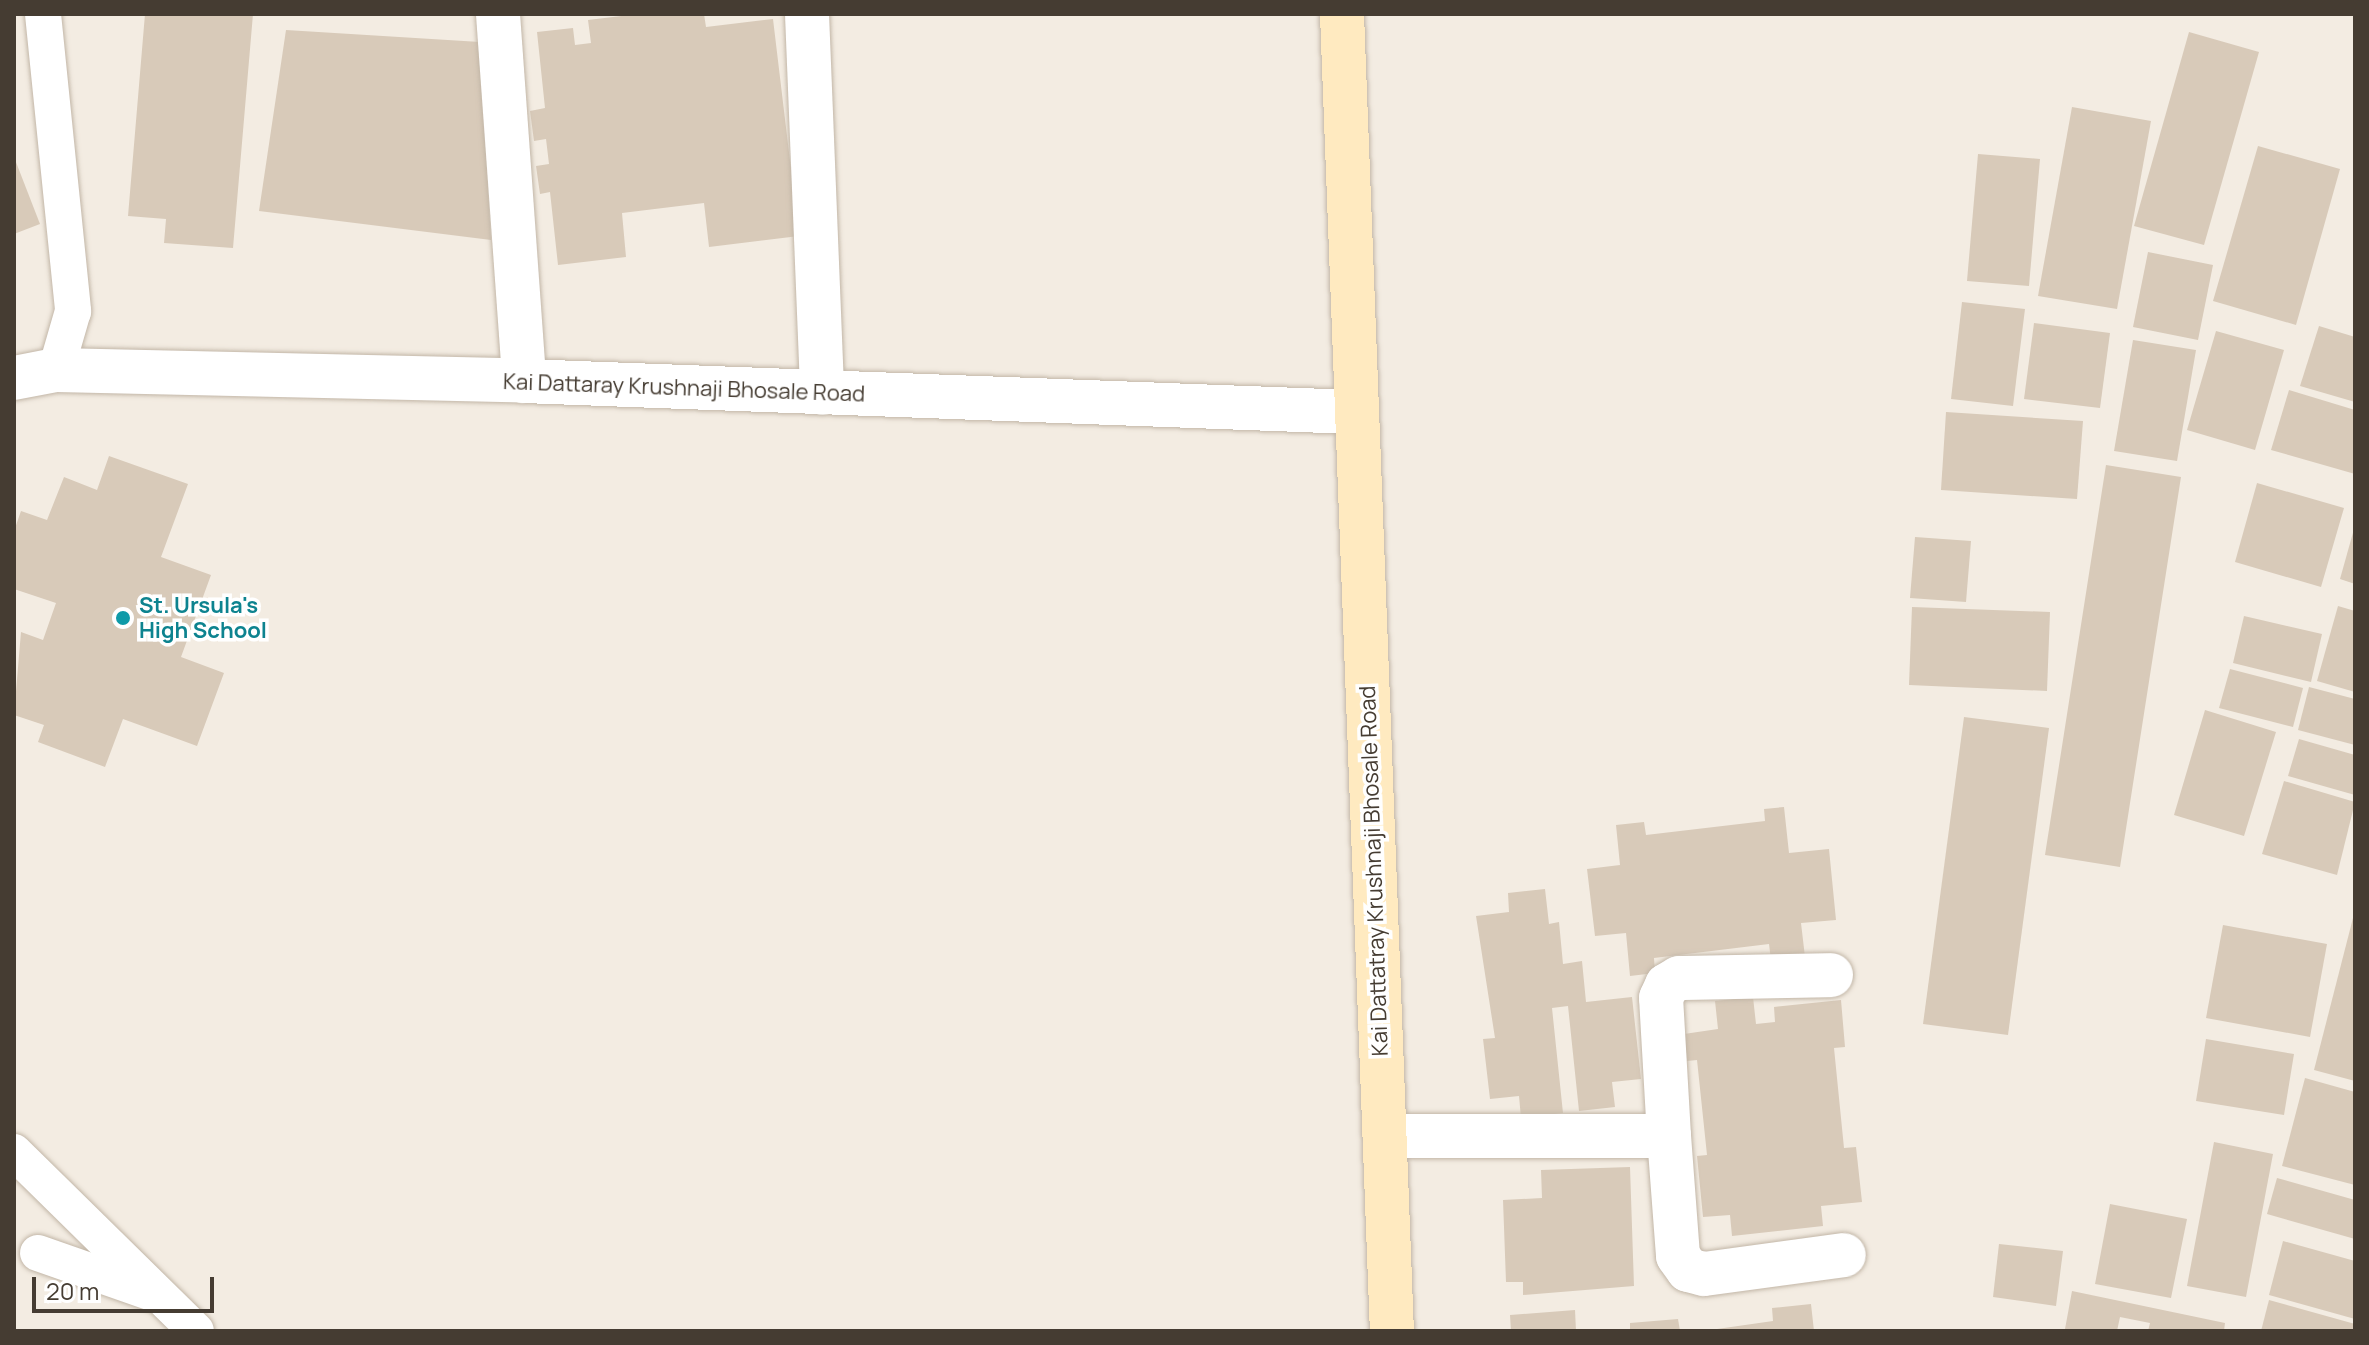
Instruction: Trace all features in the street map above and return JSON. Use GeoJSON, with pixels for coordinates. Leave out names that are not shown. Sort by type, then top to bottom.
{"type":"FeatureCollection","features":[{"type":"Feature","properties":{"kind":"street"},"geometry":{"type":"LineString","coordinates":[[498,14],[524,381]]}},
{"type":"Feature","properties":{"kind":"street"},"geometry":{"type":"LineString","coordinates":[[807,14],[822,393]]}},
{"type":"Feature","properties":{"kind":"street","name":"Kai Dattatray Krushnaji Bhosale Road"},"geometry":{"type":"LineString","coordinates":[[1342,14],[1392,1331]]}},
{"type":"Feature","properties":{"kind":"street","name":"Kai Dattaray Krushnaji Bhosale Road"},"geometry":{"type":"LineString","coordinates":[[35,374],[524,381],[1355,412]]}},
{"type":"Feature","properties":{"kind":"street"},"geometry":{"type":"LineString","coordinates":[[1831,975],[1679,978],[1667,985],[1661,998],[1678,1256],[1688,1270],[1704,1274],[1844,1255]]}},
{"type":"Feature","properties":{"kind":"street"},"geometry":{"type":"LineString","coordinates":[[1385,1136],[1669,1136]]}},
{"type":"Feature","properties":{"kind":"lane"},"geometry":{"type":"LineString","coordinates":[[35,374],[73,311],[43,14]]}},
{"type":"Feature","properties":{"kind":"lane"},"geometry":{"type":"LineString","coordinates":[[14,1152],[196,1331]]}},
{"type":"Feature","properties":{"kind":"lane"},"geometry":{"type":"LineString","coordinates":[[38,1253],[161,1296]]}},
{"type":"Feature","properties":{"kind":"building"},"geometry":{"type":"Polygon","coordinates":[[[145,14],[253,14],[233,248],[164,243],[166,219],[128,216],[145,14]]]}},
{"type":"Feature","properties":{"kind":"building"},"geometry":{"type":"Polygon","coordinates":[[[638,14],[704,14],[706,27],[773,19],[799,236],[709,247],[704,203],[622,213],[626,257],[558,265],[550,192],[540,194],[536,166],[549,164],[546,139],[534,141],[530,111],[545,108],[537,32],[573,28],[575,45],[591,43],[588,20],[638,14]]]}},
{"type":"Feature","properties":{"kind":"building"},"geometry":{"type":"Polygon","coordinates":[[[286,30],[480,42],[491,240],[259,211],[286,30]]]}},
{"type":"Feature","properties":{"kind":"building"},"geometry":{"type":"Polygon","coordinates":[[[2189,32],[2259,52],[2204,245],[2134,226],[2189,32]]]}},
{"type":"Feature","properties":{"kind":"building"},"geometry":{"type":"Polygon","coordinates":[[[2072,107],[2151,121],[2117,309],[2038,296],[2072,107]]]}},
{"type":"Feature","properties":{"kind":"building"},"geometry":{"type":"Polygon","coordinates":[[[2258,146],[2340,169],[2296,325],[2213,301],[2258,146]]]}},
{"type":"Feature","properties":{"kind":"building"},"geometry":{"type":"Polygon","coordinates":[[[1978,154],[2040,159],[2029,286],[1967,281],[1978,154]]]}},
{"type":"Feature","properties":{"kind":"building"},"geometry":{"type":"Polygon","coordinates":[[[14,157],[40,224],[14,234],[14,157]]]}},
{"type":"Feature","properties":{"kind":"building"},"geometry":{"type":"Polygon","coordinates":[[[2148,252],[2213,265],[2198,340],[2133,327],[2148,252]]]}},
{"type":"Feature","properties":{"kind":"building"},"geometry":{"type":"Polygon","coordinates":[[[1962,302],[2025,309],[2013,406],[1951,399],[1962,302]]]}},
{"type":"Feature","properties":{"kind":"building"},"geometry":{"type":"Polygon","coordinates":[[[2034,323],[2110,333],[2100,408],[2024,399],[2034,323]]]}},
{"type":"Feature","properties":{"kind":"building"},"geometry":{"type":"Polygon","coordinates":[[[2319,326],[2355,337],[2355,402],[2300,386],[2319,326]]]}},
{"type":"Feature","properties":{"kind":"building"},"geometry":{"type":"Polygon","coordinates":[[[2216,331],[2284,350],[2255,450],[2187,430],[2216,331]]]}},
{"type":"Feature","properties":{"kind":"building"},"geometry":{"type":"Polygon","coordinates":[[[2133,340],[2196,350],[2177,461],[2114,451],[2133,340]]]}},
{"type":"Feature","properties":{"kind":"building"},"geometry":{"type":"Polygon","coordinates":[[[2289,390],[2355,410],[2355,474],[2271,450],[2289,390]]]}},
{"type":"Feature","properties":{"kind":"building"},"geometry":{"type":"Polygon","coordinates":[[[1946,412],[2083,421],[2077,499],[1941,490],[1946,412]]]}},
{"type":"Feature","properties":{"kind":"building","name":"St. Ursula's High School"},"geometry":{"type":"Polygon","coordinates":[[[109,456],[188,484],[161,557],[211,575],[181,657],[224,673],[197,746],[123,719],[105,767],[38,742],[44,725],[14,715],[21,632],[43,640],[56,603],[14,589],[14,531],[21,511],[47,520],[64,477],[97,490],[109,456]]]}},
{"type":"Feature","properties":{"kind":"building"},"geometry":{"type":"Polygon","coordinates":[[[2106,465],[2181,477],[2120,867],[2045,855],[2106,465]]]}},
{"type":"Feature","properties":{"kind":"building"},"geometry":{"type":"Polygon","coordinates":[[[2257,483],[2344,508],[2321,587],[2235,562],[2257,483]]]}},
{"type":"Feature","properties":{"kind":"building"},"geometry":{"type":"Polygon","coordinates":[[[2355,529],[2355,584],[2340,579],[2355,529]]]}},
{"type":"Feature","properties":{"kind":"building"},"geometry":{"type":"Polygon","coordinates":[[[1915,537],[1971,541],[1966,602],[1910,598],[1915,537]]]}},
{"type":"Feature","properties":{"kind":"building"},"geometry":{"type":"Polygon","coordinates":[[[2338,606],[2355,611],[2355,692],[2317,681],[2338,606]]]}},
{"type":"Feature","properties":{"kind":"building"},"geometry":{"type":"Polygon","coordinates":[[[1912,607],[2050,612],[2047,691],[1909,685],[1912,607]]]}},
{"type":"Feature","properties":{"kind":"building"},"geometry":{"type":"Polygon","coordinates":[[[2244,616],[2322,634],[2311,682],[2233,663],[2244,616]]]}},
{"type":"Feature","properties":{"kind":"building"},"geometry":{"type":"Polygon","coordinates":[[[2230,669],[2303,688],[2293,727],[2219,708],[2230,669]]]}},
{"type":"Feature","properties":{"kind":"building"},"geometry":{"type":"Polygon","coordinates":[[[2309,687],[2355,699],[2355,745],[2298,730],[2309,687]]]}},
{"type":"Feature","properties":{"kind":"building"},"geometry":{"type":"Polygon","coordinates":[[[2205,710],[2276,732],[2244,836],[2174,815],[2205,710]]]}},
{"type":"Feature","properties":{"kind":"building"},"geometry":{"type":"Polygon","coordinates":[[[1964,717],[2049,728],[2008,1035],[1923,1024],[1964,717]]]}},
{"type":"Feature","properties":{"kind":"building"},"geometry":{"type":"Polygon","coordinates":[[[2299,739],[2355,755],[2355,795],[2288,776],[2299,739]]]}},
{"type":"Feature","properties":{"kind":"building"},"geometry":{"type":"Polygon","coordinates":[[[2284,781],[2355,802],[2337,875],[2262,854],[2284,781]]]}},
{"type":"Feature","properties":{"kind":"building"},"geometry":{"type":"Polygon","coordinates":[[[1784,807],[1789,853],[1829,849],[1836,920],[1801,923],[1805,957],[1771,960],[1769,944],[1654,958],[1655,973],[1630,976],[1626,933],[1595,936],[1587,869],[1620,865],[1616,825],[1644,822],[1646,835],[1765,821],[1764,809],[1784,807]]]}},
{"type":"Feature","properties":{"kind":"building"},"geometry":{"type":"Polygon","coordinates":[[[1545,889],[1549,924],[1559,922],[1563,964],[1582,961],[1586,1002],[1632,997],[1641,1079],[1612,1082],[1615,1107],[1579,1111],[1568,1006],[1552,1008],[1563,1113],[1521,1118],[1519,1096],[1490,1099],[1483,1039],[1495,1038],[1476,916],[1509,912],[1508,893],[1545,889]]]}},
{"type":"Feature","properties":{"kind":"building"},"geometry":{"type":"Polygon","coordinates":[[[2355,914],[2355,1081],[2314,1070],[2355,914]]]}},
{"type":"Feature","properties":{"kind":"building"},"geometry":{"type":"Polygon","coordinates":[[[2223,925],[2327,944],[2310,1037],[2206,1018],[2223,925]]]}},
{"type":"Feature","properties":{"kind":"building"},"geometry":{"type":"Polygon","coordinates":[[[1753,997],[1756,1024],[1775,1022],[1774,1007],[1841,1000],[1845,1047],[1834,1048],[1844,1148],[1856,1147],[1862,1202],[1821,1206],[1823,1226],[1732,1236],[1730,1215],[1703,1217],[1697,1156],[1707,1155],[1697,1060],[1687,1061],[1684,1034],[1718,1029],[1715,1001],[1753,997]]]}},
{"type":"Feature","properties":{"kind":"building"},"geometry":{"type":"Polygon","coordinates":[[[2206,1039],[2294,1054],[2284,1115],[2196,1101],[2206,1039]]]}},
{"type":"Feature","properties":{"kind":"building"},"geometry":{"type":"Polygon","coordinates":[[[2305,1078],[2355,1092],[2355,1185],[2282,1166],[2305,1078]]]}},
{"type":"Feature","properties":{"kind":"building"},"geometry":{"type":"Polygon","coordinates":[[[2214,1142],[2273,1154],[2246,1297],[2187,1286],[2214,1142]]]}},
{"type":"Feature","properties":{"kind":"building"},"geometry":{"type":"Polygon","coordinates":[[[1630,1167],[1634,1286],[1523,1295],[1523,1282],[1506,1282],[1503,1200],[1542,1198],[1541,1170],[1630,1167]]]}},
{"type":"Feature","properties":{"kind":"building"},"geometry":{"type":"Polygon","coordinates":[[[2277,1178],[2355,1200],[2355,1239],[2267,1214],[2277,1178]]]}},
{"type":"Feature","properties":{"kind":"building"},"geometry":{"type":"Polygon","coordinates":[[[2110,1204],[2187,1219],[2171,1298],[2095,1284],[2110,1204]]]}},
{"type":"Feature","properties":{"kind":"building"},"geometry":{"type":"Polygon","coordinates":[[[2283,1241],[2355,1261],[2355,1319],[2269,1295],[2283,1241]]]}},
{"type":"Feature","properties":{"kind":"building"},"geometry":{"type":"Polygon","coordinates":[[[1999,1244],[2063,1251],[2056,1306],[1993,1297],[1999,1244]]]}},
{"type":"Feature","properties":{"kind":"building"},"geometry":{"type":"Polygon","coordinates":[[[2072,1291],[2225,1323],[2224,1331],[2148,1331],[2150,1323],[2120,1317],[2117,1331],[2065,1329],[2072,1291]]]}},
{"type":"Feature","properties":{"kind":"building"},"geometry":{"type":"Polygon","coordinates":[[[2269,1300],[2355,1324],[2355,1331],[2261,1331],[2269,1300]]]}},
{"type":"Feature","properties":{"kind":"building"},"geometry":{"type":"Polygon","coordinates":[[[1811,1304],[1814,1331],[1703,1331],[1773,1321],[1772,1308],[1811,1304]]]}},
{"type":"Feature","properties":{"kind":"building"},"geometry":{"type":"Polygon","coordinates":[[[1575,1310],[1576,1331],[1511,1331],[1510,1315],[1575,1310]]]}},
{"type":"Feature","properties":{"kind":"building"},"geometry":{"type":"Polygon","coordinates":[[[1678,1319],[1680,1331],[1630,1331],[1630,1323],[1678,1319]]]}},
{"type":"Feature","properties":{"kind":"place","name":"St. Ursula's High School"},"geometry":{"type":"Point","coordinates":[123,618]}}]}
